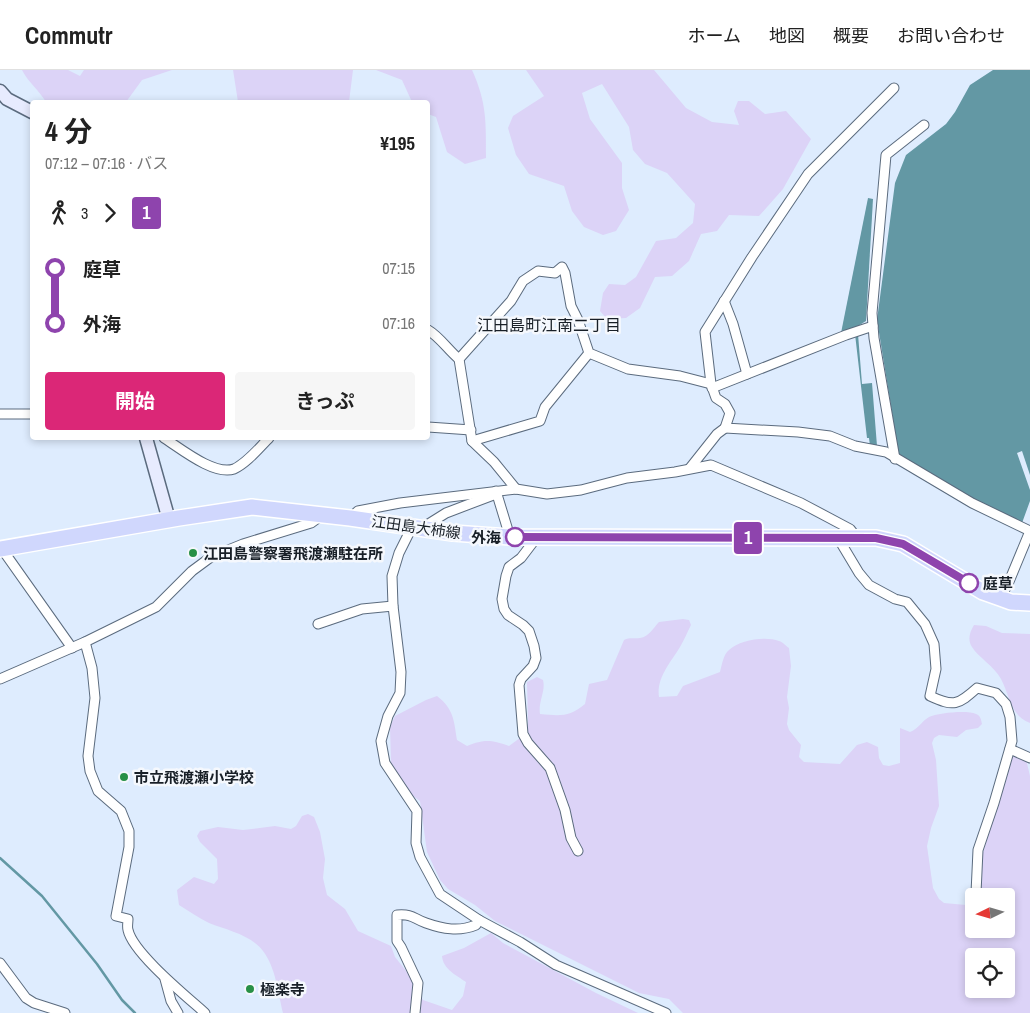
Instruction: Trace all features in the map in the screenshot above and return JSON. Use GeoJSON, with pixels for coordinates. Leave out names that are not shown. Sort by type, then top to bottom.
{"type":"FeatureCollection","features":[{"type":"Feature","properties":{"kind":"main road"},"geometry":{"type":"LineString","coordinates":[[0,91],[7,99],[30,111]]}},
{"type":"Feature","properties":{"kind":"main road"},"geometry":{"type":"LineString","coordinates":[[147,440],[169,520]]}},
{"type":"Feature","properties":{"kind":"main road","name":"江田島大柿線"},"geometry":{"type":"LineString","coordinates":[[1,549],[252,507],[350,518],[452,533],[510,537],[857,538],[889,540],[903,544],[984,592],[1012,602],[1030,603]]}},
{"type":"Feature","properties":{"kind":"street"},"geometry":{"type":"LineString","coordinates":[[690,468],[717,434],[725,428],[730,413],[725,404],[716,398],[711,386],[706,332],[724,301],[808,174],[894,88]]}},
{"type":"Feature","properties":{"kind":"street"},"geometry":{"type":"LineString","coordinates":[[895,459],[873,326],[873,288],[886,155],[924,126]]}},
{"type":"Feature","properties":{"kind":"street"},"geometry":{"type":"LineString","coordinates":[[459,359],[511,301],[523,281],[538,271],[555,273],[562,267],[565,272],[571,306],[578,320],[589,353],[628,369],[680,376],[711,386],[873,326]]}},
{"type":"Feature","properties":{"kind":"street"},"geometry":{"type":"LineString","coordinates":[[724,301],[733,324],[747,374]]}},
{"type":"Feature","properties":{"kind":"street"},"geometry":{"type":"LineString","coordinates":[[430,331],[459,359],[472,441],[494,462],[516,489]]}},
{"type":"Feature","properties":{"kind":"street"},"geometry":{"type":"LineString","coordinates":[[472,441],[540,421],[545,407],[589,353]]}},
{"type":"Feature","properties":{"kind":"street"},"geometry":{"type":"LineString","coordinates":[[0,414],[30,414]]}},
{"type":"Feature","properties":{"kind":"street"},"geometry":{"type":"LineString","coordinates":[[430,428],[471,430]]}},
{"type":"Feature","properties":{"kind":"street"},"geometry":{"type":"LineString","coordinates":[[725,428],[798,432],[830,436],[855,446],[886,452],[972,503],[1030,531],[1000,598]]}},
{"type":"Feature","properties":{"kind":"street"},"geometry":{"type":"LineString","coordinates":[[167,440],[202,463],[219,470],[233,469],[245,461],[267,440]]}},
{"type":"Feature","properties":{"kind":"street"},"geometry":{"type":"LineString","coordinates":[[350,518],[358,511],[400,503],[496,493],[516,489],[547,494],[581,490],[627,478],[711,465],[801,503],[850,528],[857,538]]}},
{"type":"Feature","properties":{"kind":"street"},"geometry":{"type":"LineString","coordinates":[[496,493],[417,527],[399,554],[392,576],[393,606],[401,672],[400,693],[388,716],[381,741],[385,763],[417,811],[416,843],[420,857],[440,894],[479,920],[520,942],[556,966],[666,1013]]}},
{"type":"Feature","properties":{"kind":"street"},"geometry":{"type":"LineString","coordinates":[[496,493],[510,537]]}},
{"type":"Feature","properties":{"kind":"street"},"geometry":{"type":"LineString","coordinates":[[0,679],[85,642],[156,607],[192,571],[211,557],[243,544],[311,523],[323,515]]}},
{"type":"Feature","properties":{"kind":"street"},"geometry":{"type":"LineString","coordinates":[[537,537],[521,558],[509,567],[502,599],[504,609],[508,615],[529,631],[536,658],[533,666],[519,685],[523,734],[528,743],[550,768],[565,810],[571,838],[578,851]]}},
{"type":"Feature","properties":{"kind":"street"},"geometry":{"type":"LineString","coordinates":[[838,538],[859,573],[869,585],[895,599],[907,602],[925,624],[934,644],[936,660],[930,696],[949,704],[963,701],[977,688],[996,693],[1006,704],[1010,717],[1012,741],[978,850],[976,888]]}},
{"type":"Feature","properties":{"kind":"street"},"geometry":{"type":"LineString","coordinates":[[1,549],[72,648]]}},
{"type":"Feature","properties":{"kind":"street"},"geometry":{"type":"LineString","coordinates":[[318,624],[362,609],[393,606]]}},
{"type":"Feature","properties":{"kind":"street"},"geometry":{"type":"LineString","coordinates":[[85,642],[92,668],[95,698],[88,756],[90,771],[98,791],[121,811],[129,831],[129,847],[116,916],[128,919],[128,931],[137,948],[164,976],[205,1013]]}},
{"type":"Feature","properties":{"kind":"street"},"geometry":{"type":"LineString","coordinates":[[1010,749],[1030,758]]}},
{"type":"Feature","properties":{"kind":"street"},"geometry":{"type":"LineString","coordinates":[[415,1013],[418,983],[397,941],[397,915],[409,914],[425,923],[457,930],[476,926],[479,920]]}},
{"type":"Feature","properties":{"kind":"street"},"geometry":{"type":"LineString","coordinates":[[0,963],[26,998],[34,1003],[65,1013]]}},
{"type":"Feature","properties":{"kind":"street"},"geometry":{"type":"LineString","coordinates":[[164,976],[171,1001],[178,1013]]}},
{"type":"Feature","properties":{"kind":"shaded area"},"geometry":{"type":"Polygon","coordinates":[[[22,70],[68,70],[80,76],[84,70],[172,70],[142,80],[127,100],[44,100],[22,70]]]}},
{"type":"Feature","properties":{"kind":"shaded area"},"geometry":{"type":"Polygon","coordinates":[[[233,70],[353,70],[349,100],[238,100],[233,70]]]}},
{"type":"Feature","properties":{"kind":"shaded area"},"geometry":{"type":"Polygon","coordinates":[[[376,70],[472,70],[483,103],[486,123],[486,158],[465,164],[447,152],[436,117],[430,115],[430,100],[411,100],[402,80],[376,70]]]}},
{"type":"Feature","properties":{"kind":"shaded area"},"geometry":{"type":"Polygon","coordinates":[[[526,70],[654,70],[686,108],[712,122],[739,125],[734,111],[738,101],[749,101],[765,114],[786,111],[811,139],[783,189],[759,216],[729,215],[717,231],[701,234],[689,261],[672,276],[655,277],[640,308],[626,318],[607,319],[600,311],[603,293],[609,284],[625,285],[636,277],[656,241],[676,238],[693,223],[695,204],[667,173],[645,164],[633,150],[629,127],[602,84],[582,93],[590,119],[622,163],[622,188],[629,210],[616,231],[603,235],[584,227],[572,211],[564,186],[529,174],[516,155],[508,128],[513,116],[544,96],[526,70]]]}},
{"type":"Feature","properties":{"kind":"shaded area"},"geometry":{"type":"Polygon","coordinates":[[[683,619],[689,620],[691,625],[662,677],[659,697],[677,696],[683,686],[720,672],[727,652],[746,641],[767,639],[780,642],[789,648],[791,666],[787,697],[789,708],[787,724],[789,730],[801,745],[799,757],[804,762],[840,764],[857,745],[867,742],[878,747],[879,758],[883,765],[889,766],[900,763],[900,728],[910,732],[929,717],[945,713],[966,712],[979,716],[982,724],[978,728],[966,730],[957,737],[939,735],[934,738],[932,743],[936,760],[939,806],[927,846],[933,888],[939,899],[944,903],[965,905],[965,938],[1015,938],[1015,888],[981,888],[982,856],[1011,756],[1026,759],[1030,776],[1030,1013],[683,1013],[669,999],[639,993],[495,921],[475,905],[448,889],[440,880],[427,852],[420,801],[405,790],[391,763],[390,727],[395,716],[437,696],[450,711],[454,721],[457,740],[467,746],[488,741],[509,746],[524,735],[528,723],[527,682],[537,677],[543,680],[544,688],[540,714],[559,715],[574,711],[585,704],[589,684],[607,680],[624,640],[640,638],[651,632],[659,622],[683,619]]]}},
{"type":"Feature","properties":{"kind":"shaded area"},"geometry":{"type":"Polygon","coordinates":[[[974,625],[986,626],[1002,633],[1030,634],[1030,723],[1023,720],[1014,710],[998,674],[972,647],[970,636],[974,625]]]}},
{"type":"Feature","properties":{"kind":"shaded area"},"geometry":{"type":"Polygon","coordinates":[[[308,814],[314,817],[320,832],[325,859],[323,878],[327,895],[345,909],[358,931],[391,946],[395,957],[411,977],[423,1000],[452,1010],[463,996],[466,982],[447,968],[442,956],[464,948],[491,933],[503,943],[596,993],[638,1013],[283,1013],[274,973],[258,945],[245,937],[209,923],[179,905],[177,890],[194,877],[214,884],[218,879],[217,859],[200,842],[197,836],[200,831],[218,827],[243,830],[275,826],[291,829],[296,826],[302,816],[308,814]]]}},
{"type":"Feature","properties":{"kind":"water"},"geometry":{"type":"Polygon","coordinates":[[[993,70],[1030,70],[1030,475],[1022,451],[1017,453],[1030,490],[1030,501],[1022,523],[973,499],[899,456],[877,320],[895,183],[906,155],[946,124],[970,85],[993,70]]]}},
{"type":"Feature","properties":{"kind":"water"},"geometry":{"type":"Polygon","coordinates":[[[868,198],[873,199],[866,321],[847,333],[841,333],[868,198]]]}},
{"type":"Feature","properties":{"kind":"water"},"geometry":{"type":"Polygon","coordinates":[[[855,334],[858,334],[862,384],[872,383],[877,446],[870,446],[869,438],[867,438],[855,334]]]}},
{"type":"Feature","properties":{"kind":"waterway"},"geometry":{"type":"LineString","coordinates":[[0,858],[42,896],[97,964],[122,1000],[135,1013]]}},
{"type":"Feature","properties":{"kind":"bus line","name":"1"},"geometry":{"type":"LineString","coordinates":[[515,537],[876,538],[903,544],[969,583]]}},
{"type":"Feature","properties":{"kind":"place","name":"外海"},"geometry":{"type":"Point","coordinates":[515,537]}},
{"type":"Feature","properties":{"kind":"place","name":"江田島警察署飛渡瀬駐在所"},"geometry":{"type":"Point","coordinates":[193,553]}},
{"type":"Feature","properties":{"kind":"place","name":"庭草"},"geometry":{"type":"Point","coordinates":[969,583]}},
{"type":"Feature","properties":{"kind":"place","name":"市立飛渡瀬小学校"},"geometry":{"type":"Point","coordinates":[124,777]}},
{"type":"Feature","properties":{"kind":"place","name":"極楽寺"},"geometry":{"type":"Point","coordinates":[250,989]}},
{"type":"Feature","properties":{"kind":"district","name":"江田島町江南二丁目"},"geometry":{"type":"Point","coordinates":[549,325]}}]}
